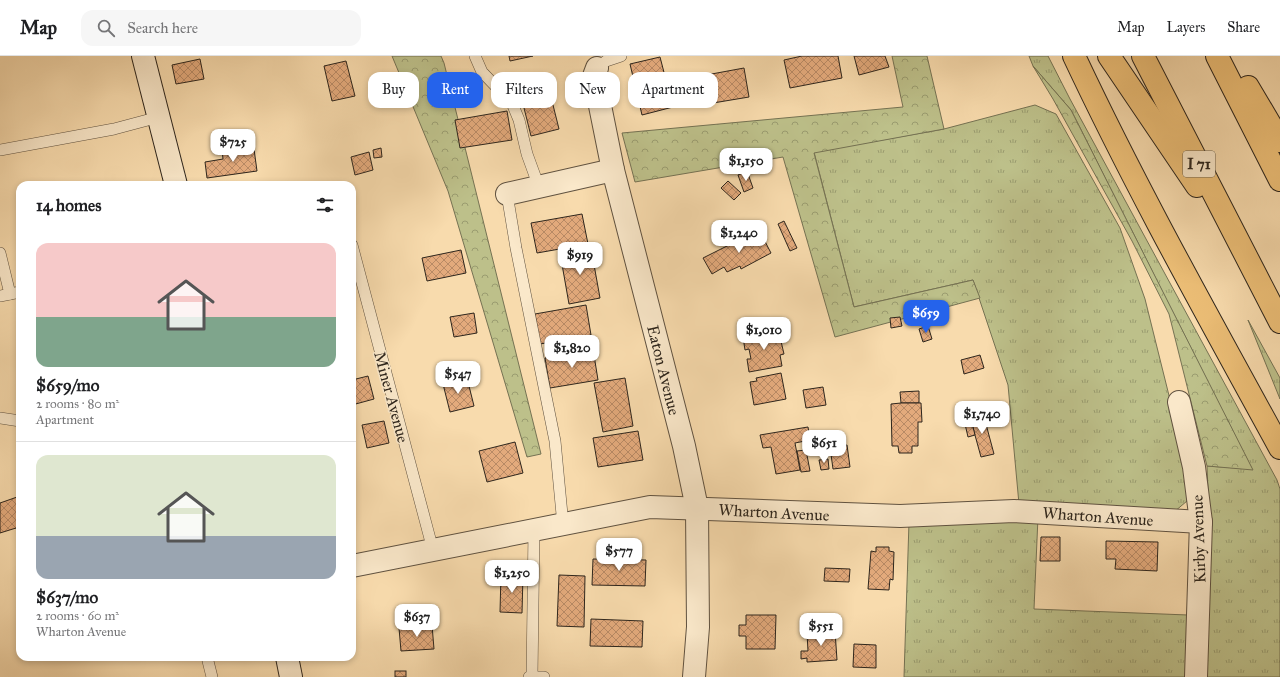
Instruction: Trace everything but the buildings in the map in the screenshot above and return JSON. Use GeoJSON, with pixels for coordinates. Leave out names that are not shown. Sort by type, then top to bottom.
{"type":"FeatureCollection","features":[{"type":"Feature","properties":{"kind":"highway"},"geometry":{"type":"LineString","coordinates":[[1074,56],[1104,119],[1171,249],[1280,448]]}},
{"type":"Feature","properties":{"kind":"highway"},"geometry":{"type":"LineString","coordinates":[[1110,56],[1255,273]]}},
{"type":"Feature","properties":{"kind":"highway","name":"I 71"},"geometry":{"type":"LineString","coordinates":[[1143,56],[1280,322]]}},
{"type":"Feature","properties":{"kind":"highway"},"geometry":{"type":"LineString","coordinates":[[1217,56],[1280,180]]}},
{"type":"Feature","properties":{"kind":"highway"},"geometry":{"type":"LineString","coordinates":[[1229,56],[1280,141]]}},
{"type":"Feature","properties":{"kind":"street"},"geometry":{"type":"LineString","coordinates":[[143,56],[175,181]]}},
{"type":"Feature","properties":{"kind":"street","name":"Eaton Avenue"},"geometry":{"type":"LineString","coordinates":[[598,68],[594,76],[613,170],[684,446],[697,508],[698,627],[694,677]]}},
{"type":"Feature","properties":{"kind":"street"},"geometry":{"type":"LineString","coordinates":[[507,194],[613,170]]}},
{"type":"Feature","properties":{"kind":"street","name":"Kirby Avenue"},"geometry":{"type":"LineString","coordinates":[[1179,402],[1194,467],[1201,522],[1196,677]]}},
{"type":"Feature","properties":{"kind":"street","name":"Wharton Avenue"},"geometry":{"type":"LineString","coordinates":[[356,565],[650,507],[900,516],[1030,512],[1201,522]]}},
{"type":"Feature","properties":{"kind":"street"},"geometry":{"type":"LineString","coordinates":[[288,661],[291,677]]}},
{"type":"Feature","properties":{"kind":"lane"},"geometry":{"type":"LineString","coordinates":[[475,56],[482,72],[512,103],[519,120],[526,154],[539,187]]}},
{"type":"Feature","properties":{"kind":"lane"},"geometry":{"type":"LineString","coordinates":[[598,68],[606,61],[621,56]]}},
{"type":"Feature","properties":{"kind":"lane"},"geometry":{"type":"LineString","coordinates":[[0,150],[114,129],[159,117]]}},
{"type":"Feature","properties":{"kind":"lane"},"geometry":{"type":"LineString","coordinates":[[507,194],[516,248],[556,441],[563,525]]}},
{"type":"Feature","properties":{"kind":"lane"},"geometry":{"type":"LineString","coordinates":[[0,253],[10,294]]}},
{"type":"Feature","properties":{"kind":"lane","name":"Miner Avenue"},"geometry":{"type":"LineString","coordinates":[[356,260],[433,550]]}},
{"type":"Feature","properties":{"kind":"lane"},"geometry":{"type":"LineString","coordinates":[[0,418],[16,420]]}},
{"type":"Feature","properties":{"kind":"lane"},"geometry":{"type":"LineString","coordinates":[[534,530],[530,677],[544,677]]}},
{"type":"Feature","properties":{"kind":"lane"},"geometry":{"type":"LineString","coordinates":[[208,661],[212,677]]}},
{"type":"Feature","properties":{"kind":"green space"},"geometry":{"type":"Polygon","coordinates":[[[392,56],[441,56],[444,63],[446,72],[427,72],[427,108],[455,108],[541,454],[527,457],[448,191],[414,108],[419,108],[419,72],[399,72],[392,56]]]}},
{"type":"Feature","properties":{"kind":"green space"},"geometry":{"type":"Polygon","coordinates":[[[892,56],[927,56],[944,129],[814,153],[854,307],[973,280],[980,298],[835,337],[783,157],[635,182],[622,133],[903,107],[892,56]]]}},
{"type":"Feature","properties":{"kind":"green space"},"geometry":{"type":"Polygon","coordinates":[[[1029,56],[1048,56],[1277,480],[1280,489],[1280,677],[1206,677],[1210,539],[1207,466],[1252,469],[1071,110],[1033,66],[1029,56]]]}},
{"type":"Feature","properties":{"kind":"green space"},"geometry":{"type":"Polygon","coordinates":[[[1033,66],[1071,110],[1253,470],[1207,466],[1169,314],[1132,241],[1033,66]]]}},
{"type":"Feature","properties":{"kind":"green space"},"geometry":{"type":"Polygon","coordinates":[[[1035,105],[1056,114],[1120,228],[1145,299],[1191,484],[1187,501],[1174,512],[1019,504],[1008,385],[973,280],[854,307],[814,152],[944,129],[1035,105]]]}},
{"type":"Feature","properties":{"kind":"green space"},"geometry":{"type":"Polygon","coordinates":[[[1248,320],[1280,378],[1280,399],[1248,320]]]}},
{"type":"Feature","properties":{"kind":"green space"},"geometry":{"type":"Polygon","coordinates":[[[1038,517],[1034,609],[1188,615],[1187,677],[904,677],[909,522],[1038,517]]]}}]}
